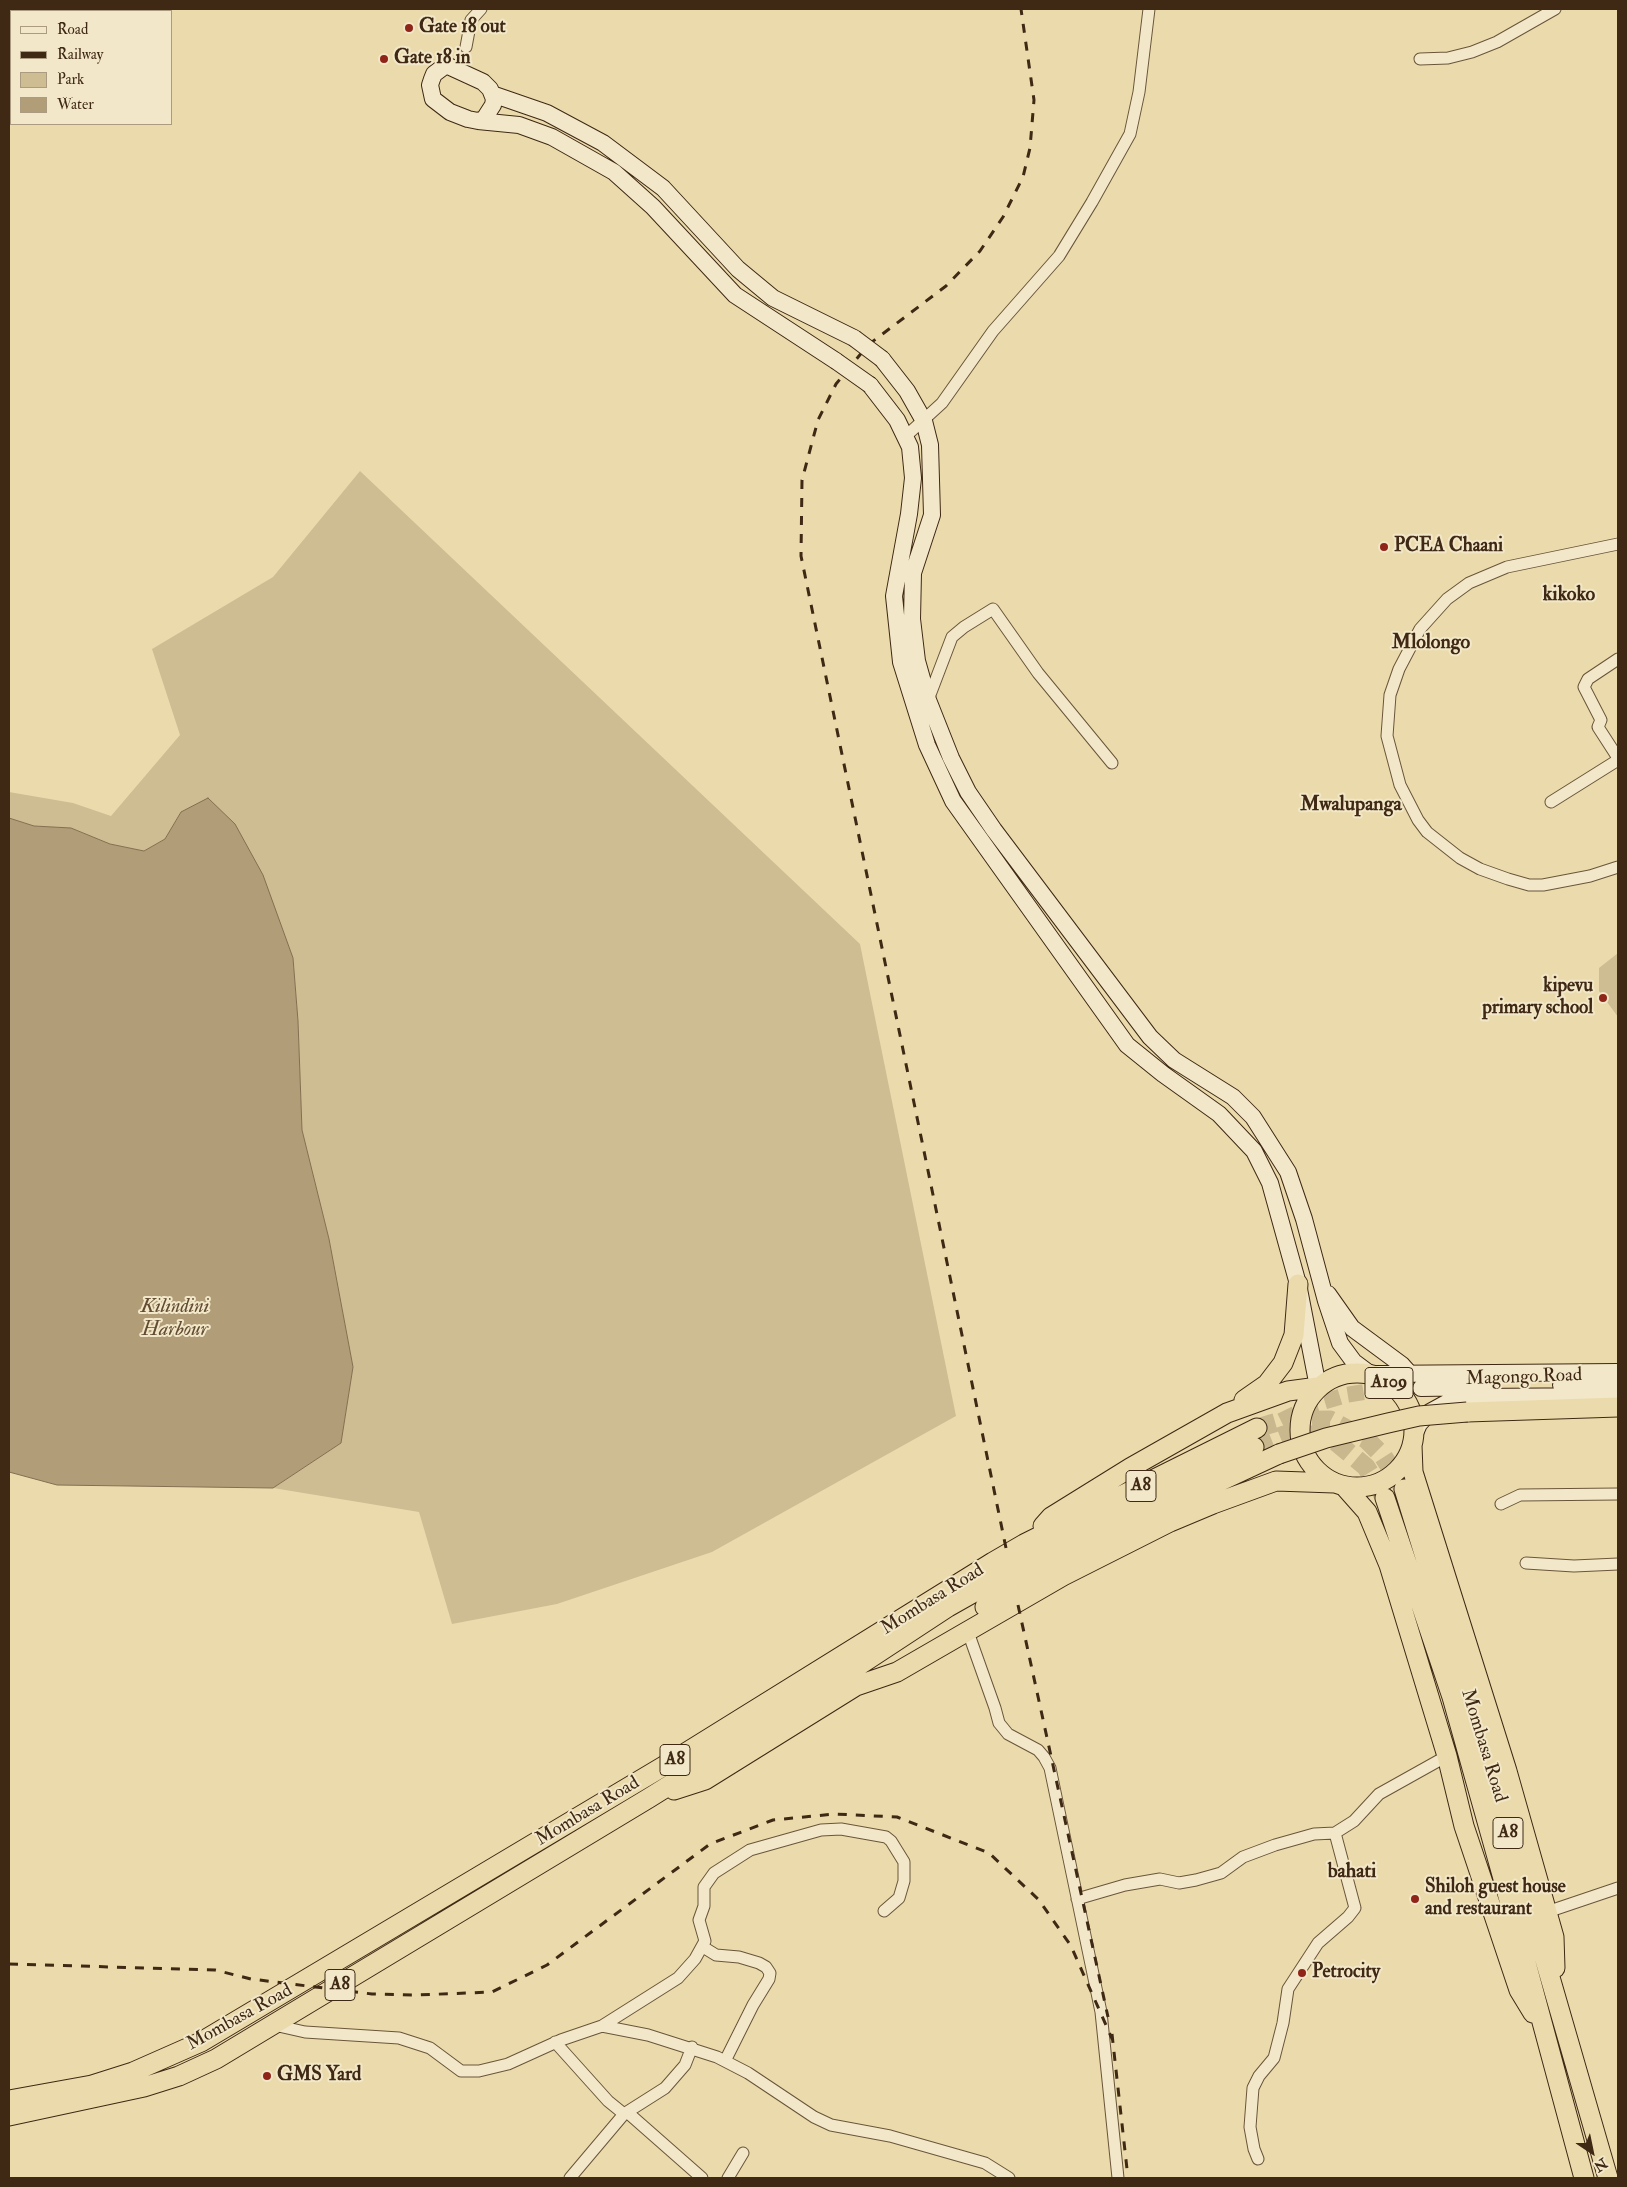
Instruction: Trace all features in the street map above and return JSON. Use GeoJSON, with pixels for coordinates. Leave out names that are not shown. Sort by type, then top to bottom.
{"type":"FeatureCollection","features":[{"type":"Feature","properties":{"kind":"highway"},"geometry":{"type":"LineString","coordinates":[[1024,1544],[1052,1517],[1183,1437],[1227,1413],[1267,1384],[1283,1363],[1294,1335],[1298,1284]]}},
{"type":"Feature","properties":{"kind":"highway","name":"A109"},"geometry":{"type":"LineString","coordinates":[[1339,1485],[1318,1473],[1306,1458],[1300,1440],[1300,1421],[1305,1404],[1318,1387],[1333,1377],[1352,1372],[1370,1374],[1388,1381],[1402,1394],[1411,1410],[1414,1439]]}},
{"type":"Feature","properties":{"kind":"highway"},"geometry":{"type":"LineString","coordinates":[[1227,1413],[1288,1391],[1318,1387]]}},
{"type":"Feature","properties":{"kind":"highway"},"geometry":{"type":"LineString","coordinates":[[648,1798],[705,1780],[1054,1564],[1124,1526],[1279,1454],[1326,1438],[1419,1416],[1468,1412],[1618,1407]]}},
{"type":"Feature","properties":{"kind":"highway","name":"Mombasa Road"},"geometry":{"type":"LineString","coordinates":[[9,2100],[92,2085],[133,2072],[202,2042],[679,1757],[1024,1544],[1257,1428]]}},
{"type":"Feature","properties":{"kind":"highway"},"geometry":{"type":"LineString","coordinates":[[856,1686],[897,1672],[1094,1560],[1213,1504],[1276,1481],[1366,1487],[1386,1479],[1405,1461],[1414,1439]]}},
{"type":"Feature","properties":{"kind":"highway"},"geometry":{"type":"LineString","coordinates":[[1414,1439],[1413,1472],[1502,1753],[1554,1937],[1556,1999]]}},
{"type":"Feature","properties":{"kind":"highway","name":"Mombasa Road"},"geometry":{"type":"LineString","coordinates":[[9,2116],[144,2087],[179,2076],[216,2059],[648,1798],[957,1602],[1032,1559],[1254,1447]]}},
{"type":"Feature","properties":{"kind":"highway"},"geometry":{"type":"LineString","coordinates":[[1339,1485],[1367,1512],[1389,1564],[1447,1756],[1464,1826],[1519,1990],[1543,2029]]}},
{"type":"Feature","properties":{"kind":"highway","name":"Mombasa Road"},"geometry":{"type":"LineString","coordinates":[[1404,1488],[1482,1742],[1608,2178]]}},
{"type":"Feature","properties":{"kind":"highway","name":"Mombasa Road"},"geometry":{"type":"LineString","coordinates":[[1385,1498],[1452,1697],[1584,2178]]}},
{"type":"Feature","properties":{"kind":"main road"},"geometry":{"type":"LineString","coordinates":[[478,121],[484,120],[492,110],[494,100],[492,94],[483,82],[446,65],[434,74],[432,78],[430,90],[437,103],[450,112],[468,119],[478,121],[519,125],[552,137],[614,172],[654,207],[735,295],[870,385],[897,420],[910,448],[913,478],[909,514],[894,596],[901,662],[927,745],[953,801],[1127,1045],[1163,1074],[1219,1114],[1254,1151],[1270,1183],[1298,1284],[1318,1387]]}},
{"type":"Feature","properties":{"kind":"main road"},"geometry":{"type":"LineString","coordinates":[[492,94],[547,113],[604,143],[663,188],[738,269],[773,298],[854,338],[882,359],[907,391],[924,421],[930,446],[932,515],[913,573],[912,619],[917,661],[928,700],[950,758],[968,792],[994,830],[1150,1037],[1174,1060],[1233,1097],[1253,1117],[1288,1172],[1304,1219],[1321,1284],[1340,1343],[1354,1362],[1370,1374],[1618,1372]]}},
{"type":"Feature","properties":{"kind":"main road"},"geometry":{"type":"LineString","coordinates":[[1321,1284],[1352,1328],[1402,1364],[1410,1374]]}},
{"type":"Feature","properties":{"kind":"main road","name":"Magongo Road"},"geometry":{"type":"LineString","coordinates":[[1421,1388],[1618,1384]]}},
{"type":"Feature","properties":{"kind":"main road","name":"Magongo Road"},"geometry":{"type":"LineString","coordinates":[[1414,1439],[1419,1424],[1430,1412],[1450,1401],[1472,1397],[1618,1396]]}},
{"type":"Feature","properties":{"kind":"street"},"geometry":{"type":"LineString","coordinates":[[466,47],[471,20],[481,9]]}},
{"type":"Feature","properties":{"kind":"street"},"geometry":{"type":"LineString","coordinates":[[906,436],[942,403],[993,331],[1060,256],[1130,134],[1139,92],[1149,9]]}},
{"type":"Feature","properties":{"kind":"street"},"geometry":{"type":"LineString","coordinates":[[1420,59],[1448,58],[1466,54],[1497,42],[1554,9]]}},
{"type":"Feature","properties":{"kind":"street"},"geometry":{"type":"LineString","coordinates":[[1618,546],[1507,567],[1470,582],[1447,599],[1420,629],[1399,669],[1390,695],[1387,736],[1400,785],[1418,820],[1427,832],[1460,858],[1490,872],[1536,885],[1556,884],[1618,867]]}},
{"type":"Feature","properties":{"kind":"street"},"geometry":{"type":"LineString","coordinates":[[928,700],[952,637],[993,609],[1038,673],[1112,763]]}},
{"type":"Feature","properties":{"kind":"street"},"geometry":{"type":"LineString","coordinates":[[1551,802],[1618,759],[1598,727],[1602,720],[1584,687],[1588,679],[1618,659]]}},
{"type":"Feature","properties":{"kind":"street"},"geometry":{"type":"LineString","coordinates":[[1501,1504],[1520,1495],[1618,1494]]}},
{"type":"Feature","properties":{"kind":"street"},"geometry":{"type":"LineString","coordinates":[[1526,1563],[1574,1566],[1618,1564]]}},
{"type":"Feature","properties":{"kind":"street"},"geometry":{"type":"LineString","coordinates":[[968,1632],[995,1708],[998,1724],[1008,1734],[1032,1745],[1047,1761],[1101,2012],[1118,2178]]}},
{"type":"Feature","properties":{"kind":"street"},"geometry":{"type":"LineString","coordinates":[[1077,1899],[1126,1885],[1160,1879],[1179,1883],[1196,1880],[1221,1873],[1243,1857],[1275,1845],[1314,1834],[1336,1833],[1354,1821],[1379,1794],[1447,1756]]}},
{"type":"Feature","properties":{"kind":"street"},"geometry":{"type":"LineString","coordinates":[[274,2025],[305,2032],[399,2038],[430,2048],[457,2069],[468,2072],[499,2066],[555,2042],[602,2026],[678,1978],[703,1947],[705,1937],[699,1920],[704,1906],[704,1887],[714,1873],[750,1850],[820,1830],[840,1829],[886,1837],[892,1841],[904,1862],[904,1881],[899,1898],[884,1911]]}},
{"type":"Feature","properties":{"kind":"street"},"geometry":{"type":"LineString","coordinates":[[1258,2159],[1250,2127],[1253,2088],[1259,2076],[1274,2058],[1283,2023],[1288,1989],[1318,1943],[1348,1917],[1355,1908],[1336,1833]]}},
{"type":"Feature","properties":{"kind":"street"},"geometry":{"type":"LineString","coordinates":[[1547,1912],[1618,1888]]}},
{"type":"Feature","properties":{"kind":"street"},"geometry":{"type":"LineString","coordinates":[[703,1947],[716,1954],[739,1957],[759,1963],[766,1967],[770,1973],[769,1979],[753,2005],[725,2061]]}},
{"type":"Feature","properties":{"kind":"street"},"geometry":{"type":"LineString","coordinates":[[602,2026],[648,2035],[692,2047],[725,2061],[748,2073],[822,2122],[843,2128],[890,2136],[985,2163],[1009,2178]]}},
{"type":"Feature","properties":{"kind":"street"},"geometry":{"type":"LineString","coordinates":[[555,2042],[608,2101],[702,2178]]}},
{"type":"Feature","properties":{"kind":"street"},"geometry":{"type":"LineString","coordinates":[[570,2178],[625,2113],[665,2088],[684,2065],[692,2047]]}},
{"type":"Feature","properties":{"kind":"street"},"geometry":{"type":"LineString","coordinates":[[728,2178],[743,2153]]}},
{"type":"Feature","properties":{"kind":"green space"},"geometry":{"type":"Polygon","coordinates":[[[360,471],[860,944],[956,1416],[712,1552],[557,1604],[452,1624],[419,1512],[273,1488],[341,1443],[353,1367],[329,1239],[302,1130],[298,1021],[293,958],[181,812],[165,839],[144,851],[110,844],[71,828],[34,826],[9,818],[9,792],[73,803],[111,816],[180,735],[152,649],[273,577],[360,471]]]}},
{"type":"Feature","properties":{"kind":"green space"},"geometry":{"type":"Polygon","coordinates":[[[1618,953],[1618,1017],[1599,991],[1599,968],[1618,953]]]}},
{"type":"Feature","properties":{"kind":"water","name":"Kilindini Harbour"},"geometry":{"type":"Polygon","coordinates":[[[208,798],[235,824],[263,875],[293,958],[298,1021],[302,1130],[329,1239],[353,1367],[341,1443],[273,1488],[57,1485],[9,1472],[9,818],[34,826],[71,828],[110,844],[144,851],[165,839],[181,812],[208,798]]]}},
{"type":"Feature","properties":{"kind":"tunnel"},"geometry":{"type":"LineString","coordinates":[[1281,1421],[1313,1405],[1346,1395],[1377,1390],[1421,1388]]}},
{"type":"Feature","properties":{"kind":"tunnel"},"geometry":{"type":"LineString","coordinates":[[1257,1428],[1281,1421],[1330,1420],[1366,1439],[1383,1456],[1404,1489]]}},
{"type":"Feature","properties":{"kind":"tunnel"},"geometry":{"type":"LineString","coordinates":[[1254,1447],[1284,1435],[1314,1435],[1336,1442],[1366,1467],[1385,1498]]}},
{"type":"Feature","properties":{"kind":"railway"},"geometry":{"type":"LineString","coordinates":[[1006,1548],[801,556],[802,480],[818,420],[836,384],[868,345],[946,286],[980,251],[1003,217],[1023,177],[1030,148],[1034,100],[1021,9]]}},
{"type":"Feature","properties":{"kind":"railway"},"geometry":{"type":"LineString","coordinates":[[1018,1605],[1108,2017]]}},
{"type":"Feature","properties":{"kind":"railway"},"geometry":{"type":"LineString","coordinates":[[9,1964],[215,1970],[251,1979],[372,1994],[417,1995],[492,1992],[547,1965],[710,1844],[773,1820],[834,1814],[897,1817],[989,1853],[1039,1900],[1071,1946],[1113,2041]]}},
{"type":"Feature","properties":{"kind":"railway"},"geometry":{"type":"LineString","coordinates":[[1112,2034],[1128,2178]]}},
{"type":"Feature","properties":{"kind":"place","name":"Gate 18 out"},"geometry":{"type":"Point","coordinates":[409,28]}},
{"type":"Feature","properties":{"kind":"place","name":"Gate 18 in"},"geometry":{"type":"Point","coordinates":[384,59]}},
{"type":"Feature","properties":{"kind":"place","name":"PCEA Chaani"},"geometry":{"type":"Point","coordinates":[1384,547]}},
{"type":"Feature","properties":{"kind":"place","name":"kipevu primary school"},"geometry":{"type":"Point","coordinates":[1603,998]}},
{"type":"Feature","properties":{"kind":"place","name":"Shiloh guest house and restaurant"},"geometry":{"type":"Point","coordinates":[1415,1899]}},
{"type":"Feature","properties":{"kind":"place","name":"Petrocity"},"geometry":{"type":"Point","coordinates":[1302,1973]}},
{"type":"Feature","properties":{"kind":"place","name":"GMS Yard"},"geometry":{"type":"Point","coordinates":[267,2076]}},
{"type":"Feature","properties":{"kind":"district","name":"kikoko"},"geometry":{"type":"Point","coordinates":[1569,596]}},
{"type":"Feature","properties":{"kind":"district","name":"Mlolongo"},"geometry":{"type":"Point","coordinates":[1431,644]}},
{"type":"Feature","properties":{"kind":"district","name":"Mwalupanga"},"geometry":{"type":"Point","coordinates":[1351,806]}},
{"type":"Feature","properties":{"kind":"district","name":"bahati"},"geometry":{"type":"Point","coordinates":[1352,1873]}}]}
